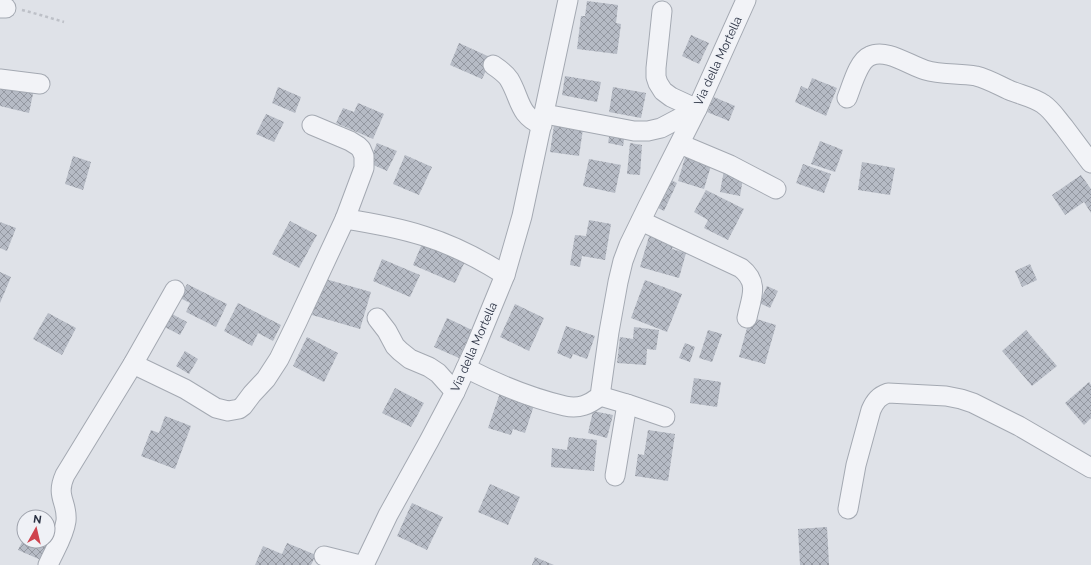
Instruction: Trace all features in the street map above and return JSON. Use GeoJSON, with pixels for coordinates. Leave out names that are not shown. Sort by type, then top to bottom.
{"type":"FeatureCollection","features":[{"type":"Feature","properties":{"kind":"street","name":"Via della Mortella"},"geometry":{"type":"LineString","coordinates":[[364,565],[390,510],[429,441],[466,368],[505,275],[522,216],[568,0]]}},
{"type":"Feature","properties":{"kind":"street","name":"Via della Mortella"},"geometry":{"type":"LineString","coordinates":[[543,120],[640,131],[660,128],[697,109],[746,0]]}},
{"type":"Feature","properties":{"kind":"street"},"geometry":{"type":"LineString","coordinates":[[466,368],[483,377],[535,397],[565,406],[570,407],[588,405],[600,396],[609,332],[620,271],[629,245],[697,109],[670,97],[663,91],[658,83],[656,68],[662,11]]}},
{"type":"Feature","properties":{"kind":"street"},"geometry":{"type":"LineString","coordinates":[[848,98],[857,72],[862,63],[868,56],[875,54],[884,54],[894,57],[929,71],[963,74],[983,78],[1043,104],[1054,115],[1091,163]]}},
{"type":"Feature","properties":{"kind":"street"},"geometry":{"type":"LineString","coordinates":[[492,65],[508,78],[527,116],[535,122],[543,120]]}},
{"type":"Feature","properties":{"kind":"street"},"geometry":{"type":"LineString","coordinates":[[0,79],[40,84]]}},
{"type":"Feature","properties":{"kind":"street"},"geometry":{"type":"LineString","coordinates":[[133,364],[185,389],[216,408],[228,411],[239,410],[266,379],[279,359],[346,219],[365,163],[361,149],[354,143],[312,125]]}},
{"type":"Feature","properties":{"kind":"street"},"geometry":{"type":"LineString","coordinates":[[680,144],[730,165],[776,189]]}},
{"type":"Feature","properties":{"kind":"street"},"geometry":{"type":"LineString","coordinates":[[346,219],[382,225],[424,236],[474,257],[505,275]]}},
{"type":"Feature","properties":{"kind":"street"},"geometry":{"type":"LineString","coordinates":[[641,221],[744,270],[752,280],[753,289],[747,318]]}},
{"type":"Feature","properties":{"kind":"street"},"geometry":{"type":"LineString","coordinates":[[48,565],[62,535],[66,522],[65,508],[60,492],[63,478],[133,364],[175,290]]}},
{"type":"Feature","properties":{"kind":"street"},"geometry":{"type":"LineString","coordinates":[[377,318],[385,327],[400,351],[410,359],[429,367],[438,374],[454,392]]}},
{"type":"Feature","properties":{"kind":"street"},"geometry":{"type":"LineString","coordinates":[[848,509],[858,458],[871,410],[878,398],[883,394],[888,393],[946,396],[973,403],[998,414],[1091,468]]}},
{"type":"Feature","properties":{"kind":"street"},"geometry":{"type":"LineString","coordinates":[[600,396],[665,417]]}},
{"type":"Feature","properties":{"kind":"street"},"geometry":{"type":"LineString","coordinates":[[615,476],[627,404]]}},
{"type":"Feature","properties":{"kind":"street"},"geometry":{"type":"LineString","coordinates":[[324,556],[360,565]]}},
{"type":"Feature","properties":{"kind":"path"},"geometry":{"type":"LineString","coordinates":[[3,8],[29,12],[64,22]]}},
{"type":"Feature","properties":{"kind":"building"},"geometry":{"type":"Polygon","coordinates":[[[587,1],[618,5],[616,23],[621,24],[617,54],[577,49],[581,16],[585,16],[587,1]]]}},
{"type":"Feature","properties":{"kind":"building"},"geometry":{"type":"Polygon","coordinates":[[[691,35],[709,43],[699,64],[682,56],[691,35]]]}},
{"type":"Feature","properties":{"kind":"building"},"geometry":{"type":"Polygon","coordinates":[[[459,43],[492,58],[482,79],[450,65],[459,43]]]}},
{"type":"Feature","properties":{"kind":"building"},"geometry":{"type":"Polygon","coordinates":[[[565,76],[601,82],[597,102],[562,95],[565,76]]]}},
{"type":"Feature","properties":{"kind":"building"},"geometry":{"type":"Polygon","coordinates":[[[812,78],[837,88],[826,116],[795,102],[801,86],[808,89],[812,78]]]}},
{"type":"Feature","properties":{"kind":"building"},"geometry":{"type":"Polygon","coordinates":[[[21,86],[34,89],[29,113],[0,106],[0,88],[20,92],[21,86]]]}},
{"type":"Feature","properties":{"kind":"building"},"geometry":{"type":"Polygon","coordinates":[[[278,87],[301,97],[295,113],[272,103],[278,87]]]}},
{"type":"Feature","properties":{"kind":"building"},"geometry":{"type":"Polygon","coordinates":[[[613,87],[646,93],[641,118],[609,112],[613,87]]]}},
{"type":"Feature","properties":{"kind":"building"},"geometry":{"type":"Polygon","coordinates":[[[714,97],[735,106],[729,121],[707,112],[714,97]]]}},
{"type":"Feature","properties":{"kind":"building"},"geometry":{"type":"Polygon","coordinates":[[[358,103],[384,114],[373,139],[336,123],[343,108],[354,112],[358,103]]]}},
{"type":"Feature","properties":{"kind":"building"},"geometry":{"type":"Polygon","coordinates":[[[266,114],[284,122],[274,142],[256,134],[266,114]]]}},
{"type":"Feature","properties":{"kind":"building"},"geometry":{"type":"Polygon","coordinates":[[[554,125],[583,129],[579,156],[550,152],[554,125]]]}},
{"type":"Feature","properties":{"kind":"building"},"geometry":{"type":"Polygon","coordinates":[[[610,131],[625,134],[623,146],[608,143],[610,131]]]}},
{"type":"Feature","properties":{"kind":"building"},"geometry":{"type":"Polygon","coordinates":[[[820,141],[843,150],[835,172],[811,164],[820,141]]]}},
{"type":"Feature","properties":{"kind":"building"},"geometry":{"type":"Polygon","coordinates":[[[377,143],[397,151],[387,171],[369,163],[377,143]]]}},
{"type":"Feature","properties":{"kind":"building"},"geometry":{"type":"Polygon","coordinates":[[[630,143],[642,145],[640,175],[627,174],[630,143]]]}},
{"type":"Feature","properties":{"kind":"building"},"geometry":{"type":"Polygon","coordinates":[[[687,151],[713,159],[704,189],[678,181],[687,151]]]}},
{"type":"Feature","properties":{"kind":"building"},"geometry":{"type":"Polygon","coordinates":[[[405,155],[432,167],[419,195],[393,184],[405,155]]]}},
{"type":"Feature","properties":{"kind":"building"},"geometry":{"type":"Polygon","coordinates":[[[73,156],[91,162],[83,190],[65,184],[73,156]]]}},
{"type":"Feature","properties":{"kind":"building"},"geometry":{"type":"Polygon","coordinates":[[[589,159],[621,165],[615,193],[583,186],[589,159]]]}},
{"type":"Feature","properties":{"kind":"building"},"geometry":{"type":"Polygon","coordinates":[[[862,162],[895,168],[890,195],[858,190],[862,162]]]}},
{"type":"Feature","properties":{"kind":"building"},"geometry":{"type":"Polygon","coordinates":[[[803,164],[831,174],[824,193],[796,183],[803,164]]]}},
{"type":"Feature","properties":{"kind":"building"},"geometry":{"type":"Polygon","coordinates":[[[724,170],[744,173],[740,196],[720,192],[724,170]]]}},
{"type":"Feature","properties":{"kind":"building"},"geometry":{"type":"Polygon","coordinates":[[[1081,175],[1091,189],[1091,213],[1084,202],[1065,215],[1052,195],[1081,175]]]}},
{"type":"Feature","properties":{"kind":"building"},"geometry":{"type":"Polygon","coordinates":[[[667,178],[677,183],[664,211],[654,206],[667,178]]]}},
{"type":"Feature","properties":{"kind":"building"},"geometry":{"type":"Polygon","coordinates":[[[706,190],[744,209],[728,240],[704,228],[708,220],[694,212],[706,190]]]}},
{"type":"Feature","properties":{"kind":"building"},"geometry":{"type":"Polygon","coordinates":[[[589,220],[611,224],[605,260],[582,256],[580,267],[570,265],[575,235],[586,236],[589,220]]]}},
{"type":"Feature","properties":{"kind":"building"},"geometry":{"type":"Polygon","coordinates":[[[290,221],[317,235],[299,268],[272,254],[290,221]]]}},
{"type":"Feature","properties":{"kind":"building"},"geometry":{"type":"Polygon","coordinates":[[[0,222],[16,228],[7,251],[0,248],[0,222]]]}},
{"type":"Feature","properties":{"kind":"building"},"geometry":{"type":"Polygon","coordinates":[[[650,233],[675,240],[672,249],[686,253],[679,278],[640,267],[650,233]]]}},
{"type":"Feature","properties":{"kind":"building"},"geometry":{"type":"Polygon","coordinates":[[[424,239],[467,257],[455,283],[413,265],[424,239]]]}},
{"type":"Feature","properties":{"kind":"building"},"geometry":{"type":"Polygon","coordinates":[[[382,259],[420,275],[410,297],[373,281],[382,259]]]}},
{"type":"Feature","properties":{"kind":"building"},"geometry":{"type":"Polygon","coordinates":[[[1030,264],[1037,280],[1022,287],[1015,271],[1030,264]]]}},
{"type":"Feature","properties":{"kind":"building"},"geometry":{"type":"Polygon","coordinates":[[[0,272],[11,277],[0,303],[0,272]]]}},
{"type":"Feature","properties":{"kind":"building"},"geometry":{"type":"Polygon","coordinates":[[[322,278],[371,292],[360,329],[312,315],[322,278]]]}},
{"type":"Feature","properties":{"kind":"building"},"geometry":{"type":"Polygon","coordinates":[[[645,280],[682,294],[667,332],[631,318],[645,280]]]}},
{"type":"Feature","properties":{"kind":"building"},"geometry":{"type":"Polygon","coordinates":[[[187,284],[227,304],[216,327],[186,312],[190,303],[180,298],[187,284]]]}},
{"type":"Feature","properties":{"kind":"building"},"geometry":{"type":"Polygon","coordinates":[[[767,286],[778,291],[770,308],[759,303],[767,286]]]}},
{"type":"Feature","properties":{"kind":"building"},"geometry":{"type":"Polygon","coordinates":[[[238,303],[281,325],[273,341],[258,333],[252,346],[224,331],[238,303]]]}},
{"type":"Feature","properties":{"kind":"building"},"geometry":{"type":"Polygon","coordinates":[[[515,304],[544,318],[529,351],[500,337],[515,304]]]}},
{"type":"Feature","properties":{"kind":"building"},"geometry":{"type":"Polygon","coordinates":[[[48,313],[76,328],[62,355],[33,339],[48,313]]]}},
{"type":"Feature","properties":{"kind":"building"},"geometry":{"type":"Polygon","coordinates":[[[172,314],[187,322],[180,335],[165,327],[172,314]]]}},
{"type":"Feature","properties":{"kind":"building"},"geometry":{"type":"Polygon","coordinates":[[[750,317],[776,325],[765,364],[739,357],[750,317]]]}},
{"type":"Feature","properties":{"kind":"building"},"geometry":{"type":"Polygon","coordinates":[[[447,318],[472,330],[459,358],[434,347],[447,318]]]}},
{"type":"Feature","properties":{"kind":"building"},"geometry":{"type":"Polygon","coordinates":[[[566,326],[595,336],[587,359],[573,354],[571,359],[557,353],[566,326]]]}},
{"type":"Feature","properties":{"kind":"building"},"geometry":{"type":"Polygon","coordinates":[[[634,327],[659,330],[656,350],[647,349],[646,365],[617,363],[620,337],[633,339],[634,327]]]}},
{"type":"Feature","properties":{"kind":"building"},"geometry":{"type":"Polygon","coordinates":[[[708,330],[722,334],[712,362],[699,358],[708,330]]]}},
{"type":"Feature","properties":{"kind":"building"},"geometry":{"type":"Polygon","coordinates":[[[1026,330],[1057,366],[1032,386],[1002,351],[1026,330]]]}},
{"type":"Feature","properties":{"kind":"building"},"geometry":{"type":"Polygon","coordinates":[[[307,337],[338,353],[324,382],[293,366],[307,337]]]}},
{"type":"Feature","properties":{"kind":"building"},"geometry":{"type":"Polygon","coordinates":[[[685,343],[695,347],[690,362],[679,358],[685,343]]]}},
{"type":"Feature","properties":{"kind":"building"},"geometry":{"type":"Polygon","coordinates":[[[185,351],[198,359],[189,374],[176,366],[185,351]]]}},
{"type":"Feature","properties":{"kind":"building"},"geometry":{"type":"Polygon","coordinates":[[[694,378],[721,382],[717,407],[690,403],[694,378]]]}},
{"type":"Feature","properties":{"kind":"building"},"geometry":{"type":"Polygon","coordinates":[[[1089,382],[1091,385],[1091,418],[1084,425],[1065,403],[1089,382]]]}},
{"type":"Feature","properties":{"kind":"building"},"geometry":{"type":"Polygon","coordinates":[[[395,388],[424,403],[411,427],[382,413],[395,388]]]}},
{"type":"Feature","properties":{"kind":"building"},"geometry":{"type":"Polygon","coordinates":[[[500,393],[535,402],[525,433],[513,429],[511,435],[488,428],[500,393]]]}},
{"type":"Feature","properties":{"kind":"building"},"geometry":{"type":"Polygon","coordinates":[[[593,411],[613,415],[607,438],[588,433],[593,411]]]}},
{"type":"Feature","properties":{"kind":"building"},"geometry":{"type":"Polygon","coordinates":[[[165,416],[191,426],[175,469],[141,456],[151,430],[159,433],[165,416]]]}},
{"type":"Feature","properties":{"kind":"building"},"geometry":{"type":"Polygon","coordinates":[[[648,430],[675,434],[668,481],[635,476],[638,454],[644,455],[648,430]]]}},
{"type":"Feature","properties":{"kind":"building"},"geometry":{"type":"Polygon","coordinates":[[[569,437],[597,440],[594,471],[551,467],[552,448],[567,450],[569,437]]]}},
{"type":"Feature","properties":{"kind":"building"},"geometry":{"type":"Polygon","coordinates":[[[490,484],[520,497],[508,525],[478,512],[490,484]]]}},
{"type":"Feature","properties":{"kind":"building"},"geometry":{"type":"Polygon","coordinates":[[[412,503],[443,517],[427,550],[397,536],[412,503]]]}},
{"type":"Feature","properties":{"kind":"building"},"geometry":{"type":"Polygon","coordinates":[[[827,527],[829,565],[800,565],[798,529],[827,527]]]}},
{"type":"Feature","properties":{"kind":"building"},"geometry":{"type":"Polygon","coordinates":[[[287,543],[316,555],[311,565],[255,565],[263,546],[282,554],[287,543]]]}},
{"type":"Feature","properties":{"kind":"building"},"geometry":{"type":"Polygon","coordinates":[[[18,549],[46,549],[41,560],[18,549]]]}},
{"type":"Feature","properties":{"kind":"building"},"geometry":{"type":"Polygon","coordinates":[[[535,557],[554,565],[532,565],[535,557]]]}}]}
